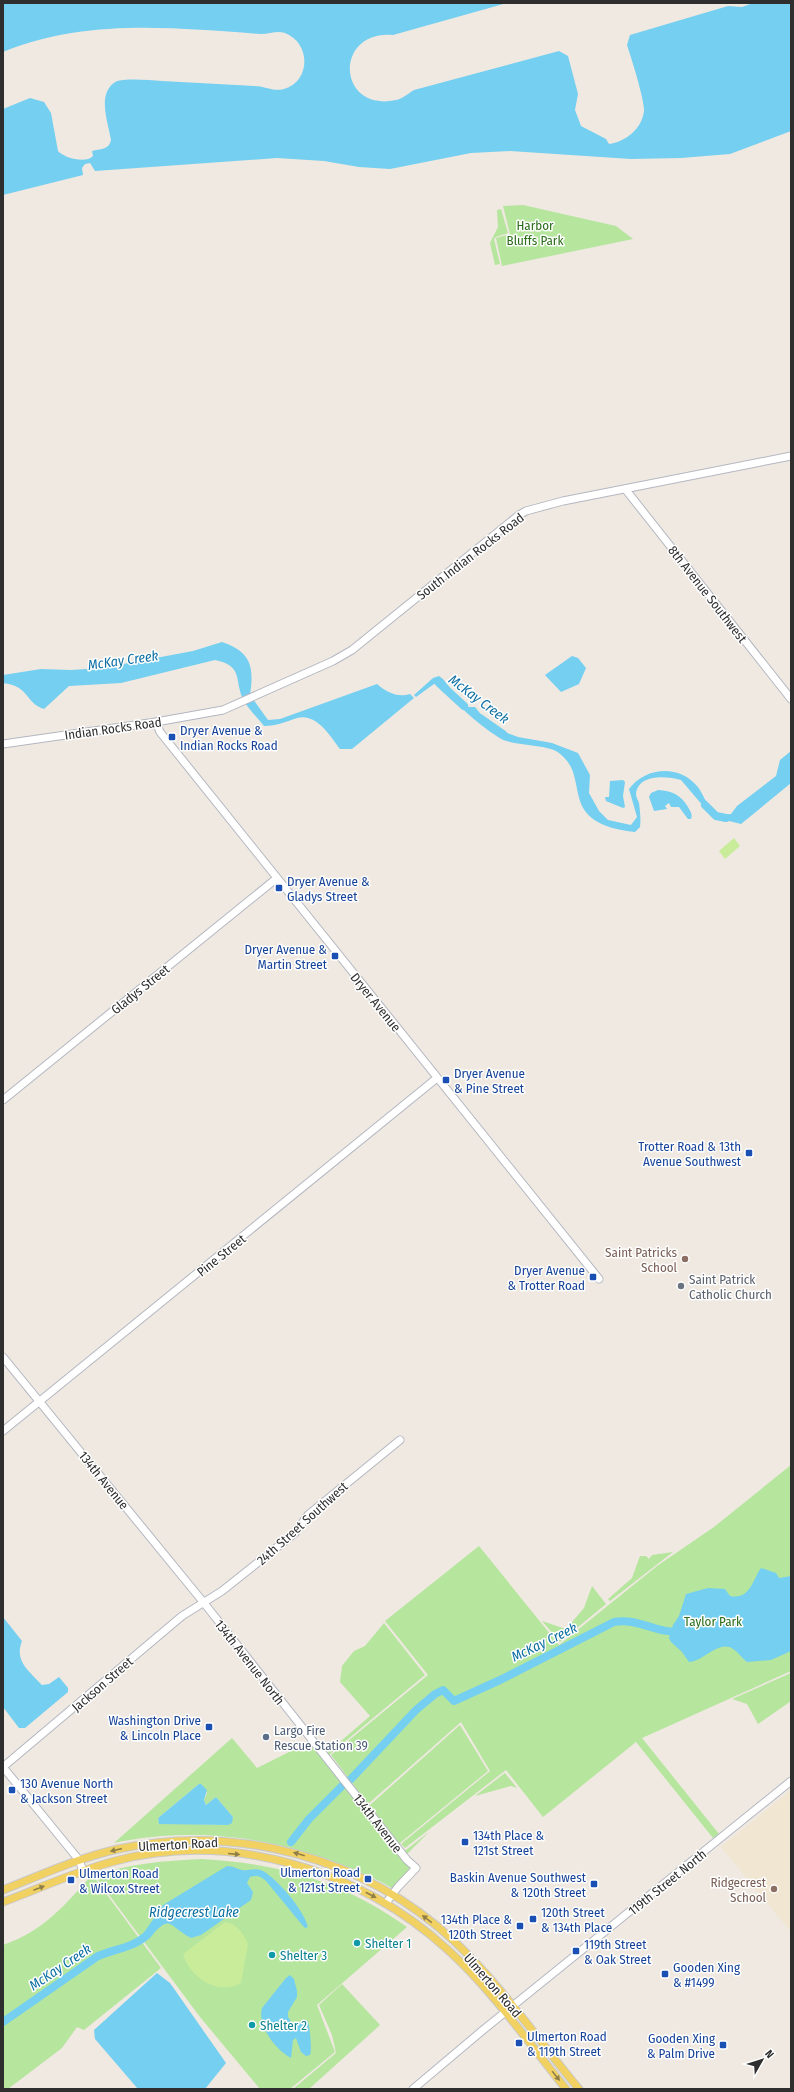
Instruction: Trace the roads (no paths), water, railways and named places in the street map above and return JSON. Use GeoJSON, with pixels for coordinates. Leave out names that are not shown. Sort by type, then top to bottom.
{"type":"FeatureCollection","features":[{"type":"Feature","properties":{"kind":"main road","name":"Ulmerton Road"},"geometry":{"type":"LineString","coordinates":[[3,1890],[79,1860],[119,1849],[166,1842],[195,1840],[243,1843],[284,1850],[329,1864],[392,1894],[452,1940],[479,1967],[579,2089]]}},
{"type":"Feature","properties":{"kind":"main road","name":"Ulmerton Road"},"geometry":{"type":"LineString","coordinates":[[3,1902],[83,1871],[116,1861],[148,1854],[179,1852],[242,1854],[276,1860],[314,1870],[338,1879],[386,1903],[427,1932],[449,1951],[505,2013],[566,2089]]}},
{"type":"Feature","properties":{"kind":"street","name":"South Indian Rocks Road"},"geometry":{"type":"LineString","coordinates":[[223,710],[334,661],[352,650],[519,515],[526,511],[563,501],[626,490],[791,456]]}},
{"type":"Feature","properties":{"kind":"street","name":"8th Avenue Southwest"},"geometry":{"type":"LineString","coordinates":[[626,490],[791,699]]}},
{"type":"Feature","properties":{"kind":"street","name":"Indian Rocks Road"},"geometry":{"type":"LineString","coordinates":[[3,744],[156,722],[223,710]]}},
{"type":"Feature","properties":{"kind":"street","name":"Dryer Avenue"},"geometry":{"type":"LineString","coordinates":[[156,722],[160,732],[276,878],[600,1279]]}},
{"type":"Feature","properties":{"kind":"street","name":"Gladys Street"},"geometry":{"type":"LineString","coordinates":[[3,1100],[276,878]]}},
{"type":"Feature","properties":{"kind":"street","name":"Pine Street"},"geometry":{"type":"LineString","coordinates":[[3,1431],[437,1078]]}},
{"type":"Feature","properties":{"kind":"street","name":"134th Avenue"},"geometry":{"type":"LineString","coordinates":[[3,1357],[204,1603]]}},
{"type":"Feature","properties":{"kind":"street","name":"24th Street Southwest"},"geometry":{"type":"LineString","coordinates":[[204,1603],[295,1533],[308,1515],[400,1440]]}},
{"type":"Feature","properties":{"kind":"street","name":"Jackson Street"},"geometry":{"type":"LineString","coordinates":[[3,1767],[176,1621],[204,1603]]}},
{"type":"Feature","properties":{"kind":"street","name":"134th Avenue North"},"geometry":{"type":"LineString","coordinates":[[204,1603],[342,1778]]}},
{"type":"Feature","properties":{"kind":"street"},"geometry":{"type":"LineString","coordinates":[[3,1767],[79,1860],[83,1871]]}},
{"type":"Feature","properties":{"kind":"street","name":"134th Avenue"},"geometry":{"type":"LineString","coordinates":[[342,1778],[407,1860],[416,1868],[392,1894]]}},
{"type":"Feature","properties":{"kind":"street","name":"119th Street North"},"geometry":{"type":"LineString","coordinates":[[412,2089],[791,1781]]}},
{"type":"Feature","properties":{"kind":"street"},"geometry":{"type":"LineString","coordinates":[[386,1903],[392,1894]]}},
{"type":"Feature","properties":{"kind":"water"},"geometry":{"type":"Polygon","coordinates":[[[3,3],[507,3],[393,35],[373,37],[360,45],[352,57],[350,70],[353,84],[362,95],[376,101],[396,100],[414,90],[559,51],[568,56],[578,94],[575,110],[581,126],[606,139],[609,144],[621,141],[632,134],[643,118],[644,106],[627,45],[630,35],[728,6],[742,7],[753,3],[791,3],[791,131],[730,154],[681,158],[631,159],[510,151],[471,153],[390,169],[359,167],[324,161],[277,158],[95,171],[90,163],[85,164],[82,168],[83,175],[3,195],[3,109],[30,98],[44,102],[51,113],[58,151],[70,158],[85,160],[93,156],[92,151],[104,148],[110,143],[111,140],[106,116],[105,100],[107,92],[117,81],[145,80],[258,86],[280,90],[293,85],[299,78],[303,70],[304,62],[300,45],[294,38],[282,32],[261,34],[163,28],[130,28],[66,34],[34,41],[3,52],[3,3]]]}},
{"type":"Feature","properties":{"kind":"water"},"geometry":{"type":"Polygon","coordinates":[[[222,642],[240,651],[249,662],[252,677],[250,695],[268,720],[280,719],[377,684],[392,694],[410,694],[414,698],[352,749],[340,749],[327,732],[317,722],[311,719],[304,717],[297,718],[277,725],[264,726],[245,703],[240,692],[234,670],[230,666],[215,660],[121,683],[69,686],[44,709],[33,703],[18,687],[3,683],[3,675],[41,669],[71,670],[102,668],[193,651],[222,642]]]}},
{"type":"Feature","properties":{"kind":"water"},"geometry":{"type":"Polygon","coordinates":[[[572,656],[578,658],[586,668],[579,684],[561,692],[545,675],[572,656]]]}},
{"type":"Feature","properties":{"kind":"water"},"geometry":{"type":"Polygon","coordinates":[[[439,676],[465,707],[475,707],[491,727],[518,737],[552,743],[578,753],[590,775],[589,793],[599,811],[608,820],[631,825],[637,817],[629,789],[644,776],[662,771],[672,771],[690,779],[697,786],[708,804],[715,810],[710,814],[681,780],[662,777],[654,778],[642,782],[638,787],[636,794],[639,803],[640,827],[635,832],[619,830],[603,824],[595,820],[584,809],[580,801],[572,769],[565,758],[559,753],[546,748],[511,742],[498,737],[467,713],[449,691],[440,685],[434,684],[416,697],[414,695],[433,678],[439,676]]]}},
{"type":"Feature","properties":{"kind":"water"},"geometry":{"type":"Polygon","coordinates":[[[791,751],[791,783],[741,824],[713,817],[718,813],[721,815],[731,814],[737,806],[776,776],[780,760],[791,751]]]}},
{"type":"Feature","properties":{"kind":"water"},"geometry":{"type":"Polygon","coordinates":[[[623,780],[625,782],[623,796],[625,807],[623,808],[606,801],[605,797],[609,797],[610,781],[623,780]]]}},
{"type":"Feature","properties":{"kind":"water"},"geometry":{"type":"Polygon","coordinates":[[[658,790],[672,792],[679,796],[688,807],[692,816],[691,819],[688,819],[679,807],[671,807],[669,803],[665,806],[667,809],[654,811],[649,797],[651,793],[658,790]]]}},
{"type":"Feature","properties":{"kind":"water"},"geometry":{"type":"Polygon","coordinates":[[[761,1568],[776,1573],[779,1578],[791,1576],[791,1651],[771,1660],[747,1662],[733,1649],[722,1647],[700,1659],[689,1662],[669,1638],[673,1625],[679,1616],[686,1594],[708,1588],[725,1589],[730,1596],[742,1595],[750,1588],[761,1568]]]}},
{"type":"Feature","properties":{"kind":"water"},"geometry":{"type":"Polygon","coordinates":[[[3,1617],[22,1641],[20,1648],[21,1660],[32,1675],[42,1685],[49,1684],[59,1677],[68,1688],[68,1692],[25,1728],[19,1728],[3,1707],[3,1617]]]}},
{"type":"Feature","properties":{"kind":"water"},"geometry":{"type":"Polygon","coordinates":[[[199,1784],[207,1790],[204,1800],[206,1805],[216,1797],[233,1817],[232,1823],[228,1825],[159,1824],[158,1818],[199,1784]]]}},
{"type":"Feature","properties":{"kind":"water","name":"Ridgecrest Lake"},"geometry":{"type":"Polygon","coordinates":[[[227,1866],[242,1870],[258,1869],[274,1879],[295,1903],[308,1927],[305,1928],[303,1926],[266,1881],[255,1876],[250,1877],[247,1883],[253,1892],[251,1900],[201,1935],[191,1938],[170,1924],[166,1924],[156,1931],[149,1939],[143,1940],[143,1934],[163,1905],[227,1866]]]}},
{"type":"Feature","properties":{"kind":"water"},"geometry":{"type":"Polygon","coordinates":[[[157,1973],[170,1983],[226,2063],[205,2089],[138,2089],[95,2039],[94,2030],[157,1973]]]}},
{"type":"Feature","properties":{"kind":"water"},"geometry":{"type":"Polygon","coordinates":[[[290,1975],[294,1979],[297,1997],[288,2012],[288,2017],[292,2023],[297,2024],[305,2020],[308,2022],[311,2044],[311,2053],[310,2055],[306,2056],[301,2052],[296,2038],[293,2040],[291,2058],[279,2049],[269,2037],[262,2022],[261,2015],[262,2008],[290,1975]]]}},
{"type":"Feature","properties":{"kind":"waterway","name":"McKay Creek"},"geometry":{"type":"LineString","coordinates":[[439,683],[464,706]]}},
{"type":"Feature","properties":{"kind":"waterway","name":"McKay Creek"},"geometry":{"type":"LineString","coordinates":[[480,718],[503,734]]}},
{"type":"Feature","properties":{"kind":"waterway","name":"McKay Creek"},"geometry":{"type":"LineString","coordinates":[[705,805],[716,816],[726,818]]}},
{"type":"Feature","properties":{"kind":"waterway","name":"McKay Creek"},"geometry":{"type":"LineString","coordinates":[[350,1780],[416,1710],[435,1694],[443,1690],[454,1701],[500,1680],[614,1622],[631,1622],[664,1631],[681,1631]]}},
{"type":"Feature","properties":{"kind":"waterway","name":"McKay Creek"},"geometry":{"type":"LineString","coordinates":[[291,1842],[309,1819],[342,1786]]}},
{"type":"Feature","properties":{"kind":"waterway","name":"McKay Creek"},"geometry":{"type":"LineString","coordinates":[[3,2022],[98,1956],[138,1942],[149,1933]]}},
{"type":"Feature","properties":{"kind":"place","name":"Dryer Avenue & Indian Rocks Road"},"geometry":{"type":"Point","coordinates":[172,737]}},
{"type":"Feature","properties":{"kind":"place","name":"Dryer Avenue & Gladys Street"},"geometry":{"type":"Point","coordinates":[279,888]}},
{"type":"Feature","properties":{"kind":"place","name":"Dryer Avenue & Martin Street"},"geometry":{"type":"Point","coordinates":[335,956]}},
{"type":"Feature","properties":{"kind":"place","name":"Dryer Avenue & Pine Street"},"geometry":{"type":"Point","coordinates":[446,1080]}},
{"type":"Feature","properties":{"kind":"place","name":"Trotter Road & 13th Avenue Southwest"},"geometry":{"type":"Point","coordinates":[749,1153]}},
{"type":"Feature","properties":{"kind":"place","name":"Saint Patricks School"},"geometry":{"type":"Point","coordinates":[685,1259]}},
{"type":"Feature","properties":{"kind":"place","name":"Dryer Avenue & Trotter Road"},"geometry":{"type":"Point","coordinates":[593,1277]}},
{"type":"Feature","properties":{"kind":"place","name":"Saint Patrick Catholic Church"},"geometry":{"type":"Point","coordinates":[681,1286]}},
{"type":"Feature","properties":{"kind":"place","name":"Washington Drive & Lincoln Place"},"geometry":{"type":"Point","coordinates":[209,1727]}},
{"type":"Feature","properties":{"kind":"place","name":"Largo Fire Rescue Station 39"},"geometry":{"type":"Point","coordinates":[266,1737]}},
{"type":"Feature","properties":{"kind":"place","name":"130 Avenue North & Jackson Street"},"geometry":{"type":"Point","coordinates":[12,1790]}},
{"type":"Feature","properties":{"kind":"place","name":"134th Place & 121st Street"},"geometry":{"type":"Point","coordinates":[465,1842]}},
{"type":"Feature","properties":{"kind":"place","name":"Ulmerton Road & 121st Street"},"geometry":{"type":"Point","coordinates":[368,1879]}},
{"type":"Feature","properties":{"kind":"place","name":"Ulmerton Road & Wilcox Street"},"geometry":{"type":"Point","coordinates":[71,1880]}},
{"type":"Feature","properties":{"kind":"place","name":"Baskin Avenue Southwest & 120th Street"},"geometry":{"type":"Point","coordinates":[594,1884]}},
{"type":"Feature","properties":{"kind":"place","name":"Ridgecrest School"},"geometry":{"type":"Point","coordinates":[774,1889]}},
{"type":"Feature","properties":{"kind":"place","name":"120th Street & 134th Place"},"geometry":{"type":"Point","coordinates":[533,1919]}},
{"type":"Feature","properties":{"kind":"place","name":"134th Place & 120th Street"},"geometry":{"type":"Point","coordinates":[520,1926]}},
{"type":"Feature","properties":{"kind":"place","name":"Shelter 1"},"geometry":{"type":"Point","coordinates":[357,1943]}},
{"type":"Feature","properties":{"kind":"place","name":"119th Street & Oak Street"},"geometry":{"type":"Point","coordinates":[576,1951]}},
{"type":"Feature","properties":{"kind":"place","name":"Shelter 3"},"geometry":{"type":"Point","coordinates":[272,1955]}},
{"type":"Feature","properties":{"kind":"place","name":"Gooden Xing & #1499"},"geometry":{"type":"Point","coordinates":[665,1974]}},
{"type":"Feature","properties":{"kind":"place","name":"Shelter 2"},"geometry":{"type":"Point","coordinates":[252,2025]}},
{"type":"Feature","properties":{"kind":"place","name":"Ulmerton Road & 119th Street"},"geometry":{"type":"Point","coordinates":[519,2043]}},
{"type":"Feature","properties":{"kind":"place","name":"Gooden Xing & Palm Drive"},"geometry":{"type":"Point","coordinates":[723,2045]}},
{"type":"Feature","properties":{"kind":"park label","name":"Harbor Bluffs Park"},"geometry":{"type":"Point","coordinates":[535,232]}},
{"type":"Feature","properties":{"kind":"park label","name":"Taylor Park"},"geometry":{"type":"Point","coordinates":[713,1621]}}]}
